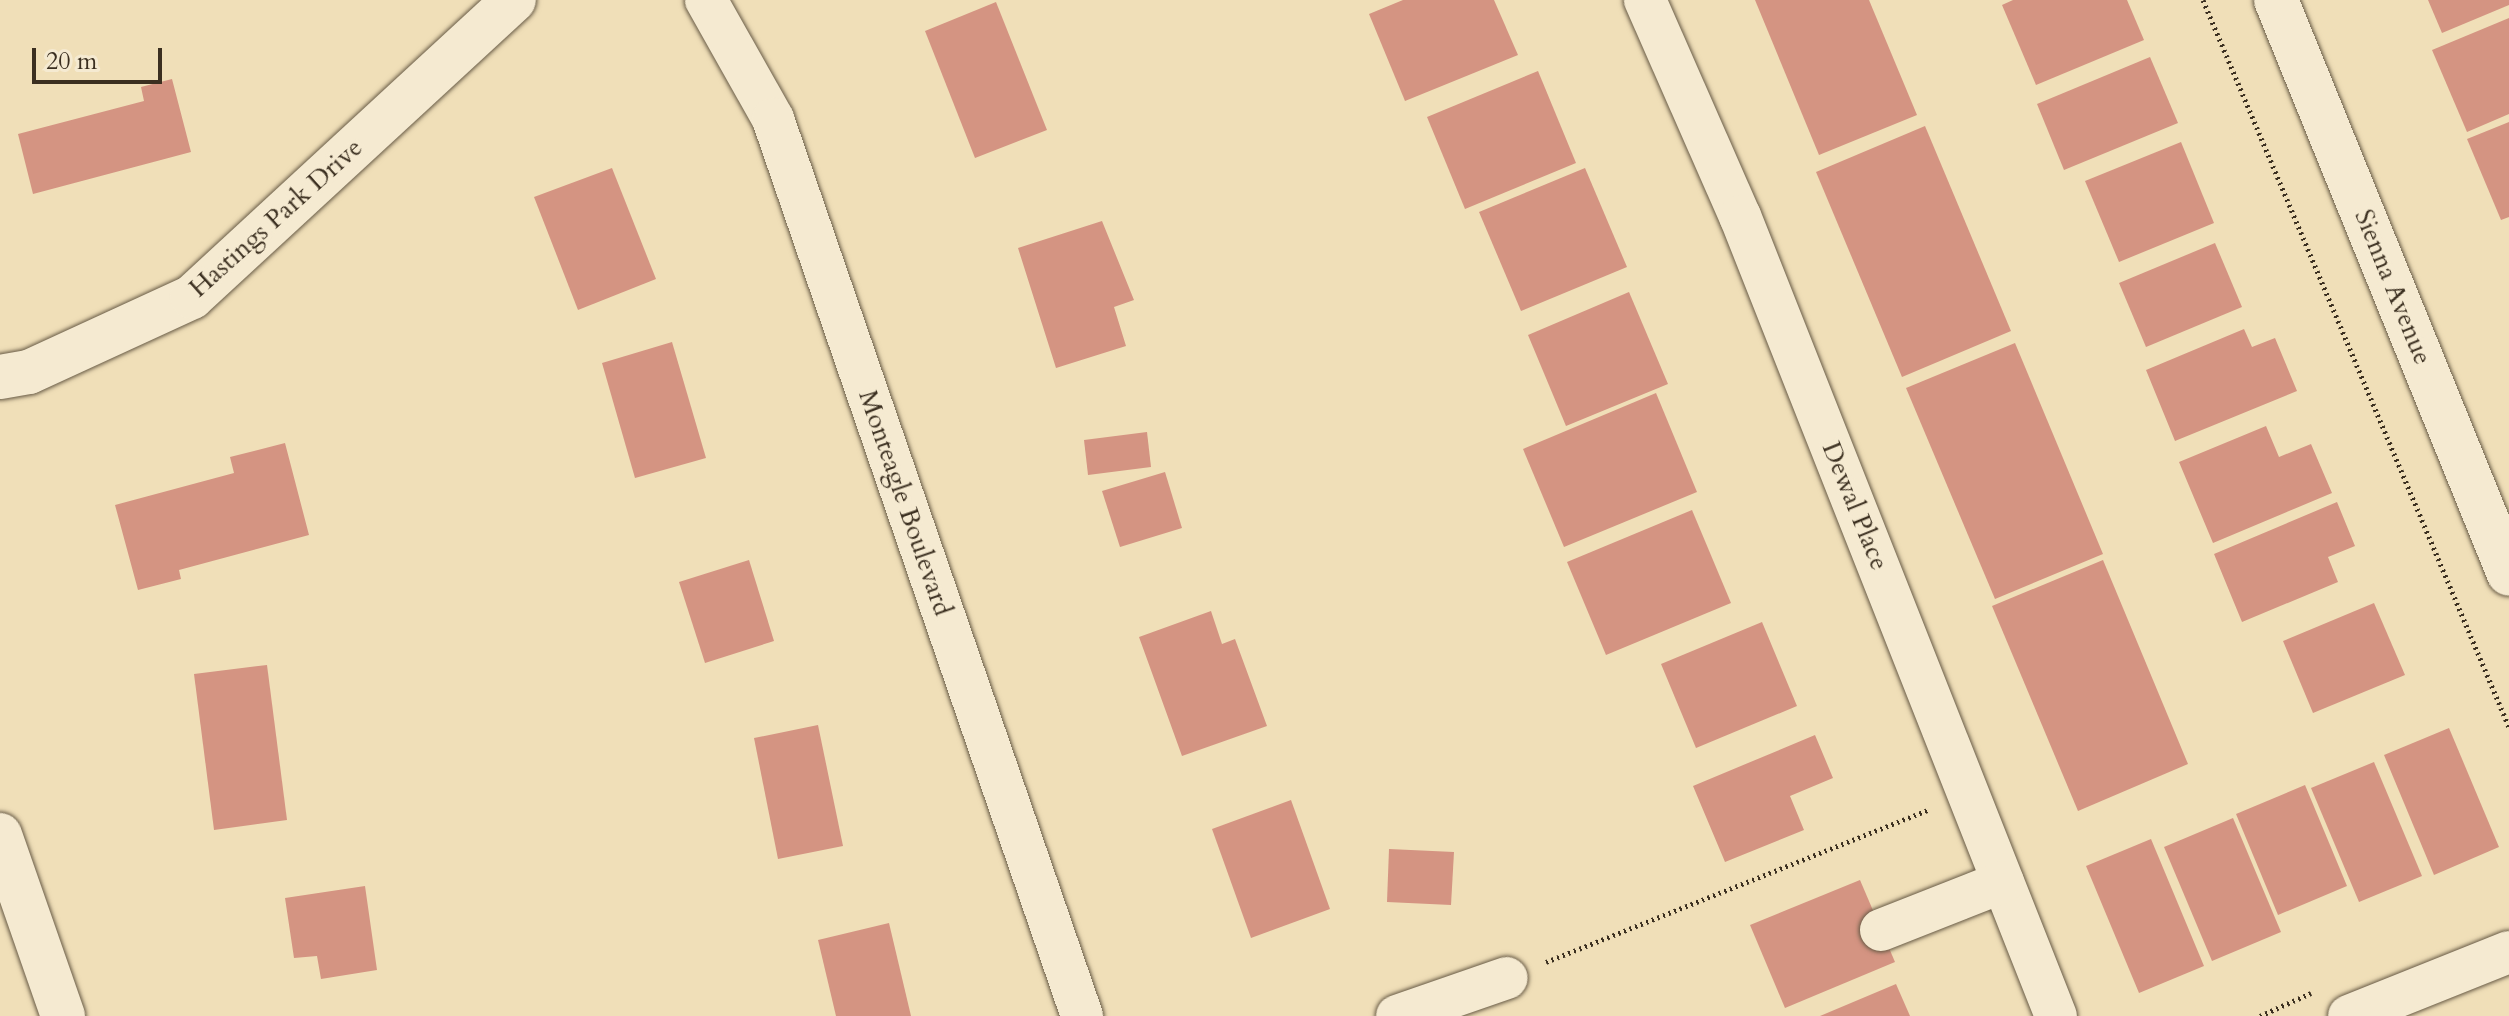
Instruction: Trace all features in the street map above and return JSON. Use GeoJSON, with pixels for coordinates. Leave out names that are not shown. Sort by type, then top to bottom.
{"type":"FeatureCollection","features":[{"type":"Feature","properties":{"kind":"street","name":"Hastings Park Drive"},"geometry":{"type":"LineString","coordinates":[[0,377],[29,372],[192,297],[514,0]]}},
{"type":"Feature","properties":{"kind":"street","name":"Monteagle Boulevard"},"geometry":{"type":"LineString","coordinates":[[706,0],[773,119],[1082,1016]]}},
{"type":"Feature","properties":{"kind":"street","name":"Dewal Place"},"geometry":{"type":"LineString","coordinates":[[1645,0],[1740,216],[2056,1016]]}},
{"type":"Feature","properties":{"kind":"street","name":"Sienna Avenue"},"geometry":{"type":"LineString","coordinates":[[2276,0],[2509,574]]}},
{"type":"Feature","properties":{"kind":"street"},"geometry":{"type":"LineString","coordinates":[[0,835],[63,1016]]}},
{"type":"Feature","properties":{"kind":"street"},"geometry":{"type":"LineString","coordinates":[[1881,930],[2003,882]]}},
{"type":"Feature","properties":{"kind":"street"},"geometry":{"type":"LineString","coordinates":[[2349,1016],[2509,952]]}},
{"type":"Feature","properties":{"kind":"street"},"geometry":{"type":"LineString","coordinates":[[1397,1016],[1507,978]]}},
{"type":"Feature","properties":{"kind":"path"},"geometry":{"type":"LineString","coordinates":[[2203,0],[2509,727]]}},
{"type":"Feature","properties":{"kind":"path"},"geometry":{"type":"LineString","coordinates":[[1507,978],[1969,794]]}},
{"type":"Feature","properties":{"kind":"building"},"geometry":{"type":"Polygon","coordinates":[[[1403,0],[1494,0],[1518,55],[1405,101],[1369,14],[1403,0]]]}},
{"type":"Feature","properties":{"kind":"building"},"geometry":{"type":"Polygon","coordinates":[[[1755,0],[1869,0],[1917,115],[1819,155],[1755,0]]]}},
{"type":"Feature","properties":{"kind":"building"},"geometry":{"type":"Polygon","coordinates":[[[2013,0],[2127,0],[2144,40],[2036,85],[2002,5],[2013,0]]]}},
{"type":"Feature","properties":{"kind":"building"},"geometry":{"type":"Polygon","coordinates":[[[2428,0],[2509,0],[2509,5],[2442,33],[2428,0]]]}},
{"type":"Feature","properties":{"kind":"building"},"geometry":{"type":"Polygon","coordinates":[[[996,2],[1047,130],[975,158],[925,31],[996,2]]]}},
{"type":"Feature","properties":{"kind":"building"},"geometry":{"type":"Polygon","coordinates":[[[2509,18],[2509,114],[2467,132],[2432,50],[2509,18]]]}},
{"type":"Feature","properties":{"kind":"building"},"geometry":{"type":"Polygon","coordinates":[[[2150,57],[2178,123],[2064,170],[2037,104],[2150,57]]]}},
{"type":"Feature","properties":{"kind":"building"},"geometry":{"type":"Polygon","coordinates":[[[1538,71],[1576,163],[1465,209],[1427,117],[1538,71]]]}},
{"type":"Feature","properties":{"kind":"building"},"geometry":{"type":"Polygon","coordinates":[[[172,79],[191,152],[33,194],[18,134],[144,101],[141,87],[172,79]]]}},
{"type":"Feature","properties":{"kind":"building"},"geometry":{"type":"Polygon","coordinates":[[[2509,122],[2509,217],[2501,220],[2467,139],[2509,122]]]}},
{"type":"Feature","properties":{"kind":"building"},"geometry":{"type":"Polygon","coordinates":[[[1925,126],[2011,331],[1902,377],[1816,172],[1925,126]]]}},
{"type":"Feature","properties":{"kind":"building"},"geometry":{"type":"Polygon","coordinates":[[[2181,142],[2214,223],[2119,262],[2085,181],[2181,142]]]}},
{"type":"Feature","properties":{"kind":"building"},"geometry":{"type":"Polygon","coordinates":[[[612,168],[656,279],[578,310],[534,197],[612,168]]]}},
{"type":"Feature","properties":{"kind":"building"},"geometry":{"type":"Polygon","coordinates":[[[1585,168],[1627,267],[1521,311],[1479,212],[1585,168]]]}},
{"type":"Feature","properties":{"kind":"building"},"geometry":{"type":"Polygon","coordinates":[[[1102,221],[1134,300],[1114,307],[1126,346],[1056,368],[1018,248],[1102,221]]]}},
{"type":"Feature","properties":{"kind":"building"},"geometry":{"type":"Polygon","coordinates":[[[2215,243],[2242,307],[2146,347],[2119,283],[2215,243]]]}},
{"type":"Feature","properties":{"kind":"building"},"geometry":{"type":"Polygon","coordinates":[[[1629,292],[1668,384],[1566,426],[1528,335],[1629,292]]]}},
{"type":"Feature","properties":{"kind":"building"},"geometry":{"type":"Polygon","coordinates":[[[2244,329],[2252,347],[2275,338],[2297,391],[2175,441],[2146,370],[2244,329]]]}},
{"type":"Feature","properties":{"kind":"building"},"geometry":{"type":"Polygon","coordinates":[[[672,342],[706,458],[635,478],[602,363],[672,342]]]}},
{"type":"Feature","properties":{"kind":"building"},"geometry":{"type":"Polygon","coordinates":[[[2015,343],[2103,554],[1995,599],[1906,388],[2015,343]]]}},
{"type":"Feature","properties":{"kind":"building"},"geometry":{"type":"Polygon","coordinates":[[[1656,393],[1697,492],[1564,547],[1523,449],[1656,393]]]}},
{"type":"Feature","properties":{"kind":"building"},"geometry":{"type":"Polygon","coordinates":[[[2266,426],[2279,457],[2311,444],[2332,493],[2213,543],[2179,462],[2266,426]]]}},
{"type":"Feature","properties":{"kind":"building"},"geometry":{"type":"Polygon","coordinates":[[[1147,432],[1151,467],[1088,475],[1084,440],[1147,432]]]}},
{"type":"Feature","properties":{"kind":"building"},"geometry":{"type":"Polygon","coordinates":[[[285,443],[309,535],[179,570],[181,579],[138,590],[115,505],[234,473],[230,457],[285,443]]]}},
{"type":"Feature","properties":{"kind":"building"},"geometry":{"type":"Polygon","coordinates":[[[1165,472],[1182,528],[1120,547],[1102,491],[1165,472]]]}},
{"type":"Feature","properties":{"kind":"building"},"geometry":{"type":"Polygon","coordinates":[[[2337,502],[2355,546],[2328,557],[2338,582],[2242,622],[2214,554],[2337,502]]]}},
{"type":"Feature","properties":{"kind":"building"},"geometry":{"type":"Polygon","coordinates":[[[1692,510],[1731,603],[1606,655],[1567,562],[1692,510]]]}},
{"type":"Feature","properties":{"kind":"building"},"geometry":{"type":"Polygon","coordinates":[[[749,560],[774,641],[705,663],[679,582],[749,560]]]}},
{"type":"Feature","properties":{"kind":"building"},"geometry":{"type":"Polygon","coordinates":[[[2103,560],[2188,764],[2078,811],[1992,606],[2103,560]]]}},
{"type":"Feature","properties":{"kind":"building"},"geometry":{"type":"Polygon","coordinates":[[[2374,603],[2405,675],[2313,713],[2283,641],[2374,603]]]}},
{"type":"Feature","properties":{"kind":"building"},"geometry":{"type":"Polygon","coordinates":[[[1211,611],[1222,644],[1235,639],[1267,726],[1182,756],[1139,637],[1211,611]]]}},
{"type":"Feature","properties":{"kind":"building"},"geometry":{"type":"Polygon","coordinates":[[[1762,622],[1797,706],[1696,748],[1661,664],[1762,622]]]}},
{"type":"Feature","properties":{"kind":"building"},"geometry":{"type":"Polygon","coordinates":[[[267,665],[287,820],[214,830],[194,674],[267,665]]]}},
{"type":"Feature","properties":{"kind":"building"},"geometry":{"type":"Polygon","coordinates":[[[818,725],[843,846],[778,859],[754,738],[818,725]]]}},
{"type":"Feature","properties":{"kind":"building"},"geometry":{"type":"Polygon","coordinates":[[[2449,728],[2499,847],[2434,875],[2384,755],[2449,728]]]}},
{"type":"Feature","properties":{"kind":"building"},"geometry":{"type":"Polygon","coordinates":[[[1815,735],[1833,778],[1790,796],[1804,830],[1725,862],[1693,786],[1815,735]]]}},
{"type":"Feature","properties":{"kind":"building"},"geometry":{"type":"Polygon","coordinates":[[[2374,762],[2422,876],[2359,902],[2311,788],[2374,762]]]}},
{"type":"Feature","properties":{"kind":"building"},"geometry":{"type":"Polygon","coordinates":[[[2305,785],[2347,886],[2278,915],[2236,814],[2305,785]]]}},
{"type":"Feature","properties":{"kind":"building"},"geometry":{"type":"Polygon","coordinates":[[[1291,800],[1330,909],[1251,938],[1212,829],[1291,800]]]}},
{"type":"Feature","properties":{"kind":"building"},"geometry":{"type":"Polygon","coordinates":[[[2233,818],[2281,932],[2212,961],[2164,847],[2233,818]]]}},
{"type":"Feature","properties":{"kind":"building"},"geometry":{"type":"Polygon","coordinates":[[[2151,839],[2204,966],[2139,993],[2086,866],[2151,839]]]}},
{"type":"Feature","properties":{"kind":"building"},"geometry":{"type":"Polygon","coordinates":[[[1389,849],[1454,852],[1451,905],[1387,902],[1389,849]]]}},
{"type":"Feature","properties":{"kind":"building"},"geometry":{"type":"Polygon","coordinates":[[[1860,880],[1895,962],[1785,1008],[1750,925],[1860,880]]]}},
{"type":"Feature","properties":{"kind":"building"},"geometry":{"type":"Polygon","coordinates":[[[365,886],[377,970],[321,979],[317,956],[294,958],[285,898],[365,886]]]}},
{"type":"Feature","properties":{"kind":"building"},"geometry":{"type":"Polygon","coordinates":[[[889,923],[911,1016],[836,1016],[818,940],[889,923]]]}},
{"type":"Feature","properties":{"kind":"building"},"geometry":{"type":"Polygon","coordinates":[[[1896,984],[1910,1016],[1820,1016],[1896,984]]]}}]}
